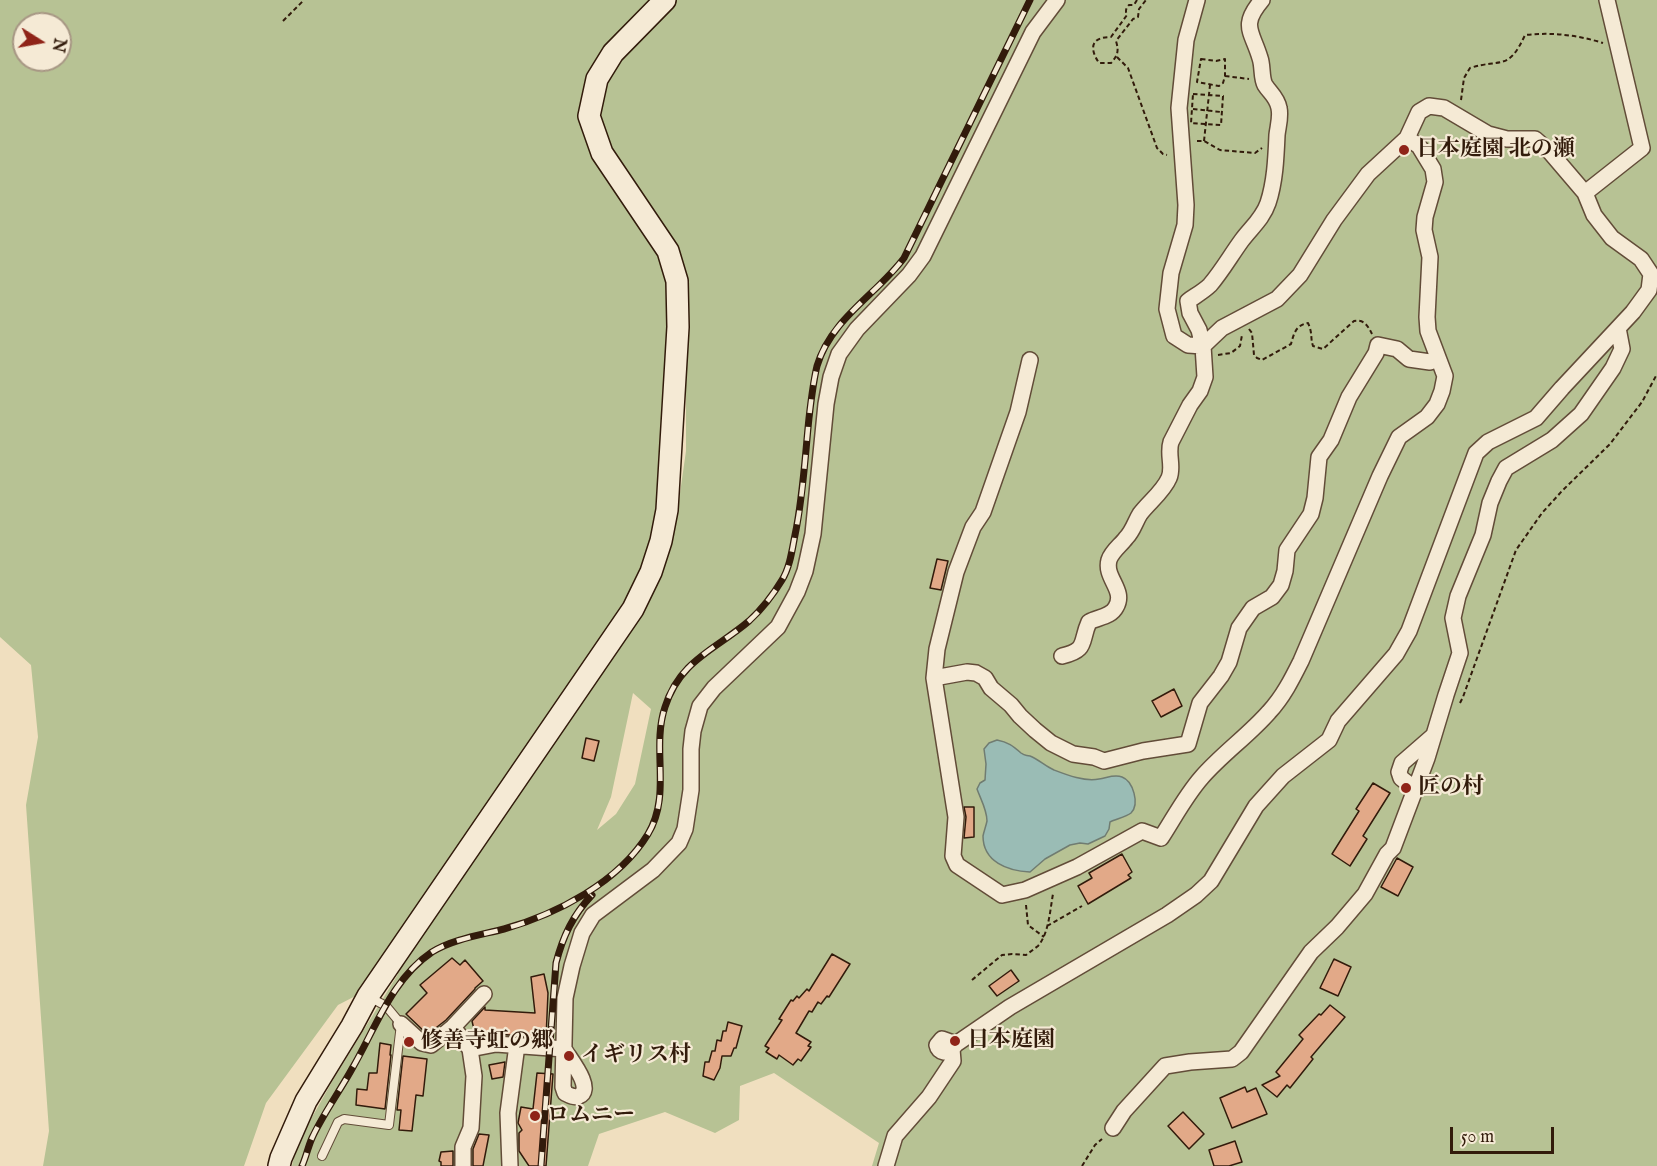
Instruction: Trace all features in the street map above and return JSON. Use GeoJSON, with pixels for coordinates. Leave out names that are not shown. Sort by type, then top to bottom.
{"type":"FeatureCollection","features":[{"type":"Feature","properties":{"kind":"street"},"geometry":{"type":"LineString","coordinates":[[279,1166],[306,1101],[368,996],[633,609],[651,572],[661,541],[668,488],[678,327],[677,281],[668,251],[602,153],[589,116],[597,79],[613,53],[665,0]]}},
{"type":"Feature","properties":{"kind":"street"},"geometry":{"type":"LineString","coordinates":[[470,1049],[496,1044],[564,1049],[565,998],[582,933],[593,915],[653,870],[679,843],[685,830],[691,790],[693,731],[700,706],[714,688],[778,627],[793,601],[805,572],[813,534],[826,404],[831,377],[839,354],[858,328],[909,275],[923,256],[1033,32],[1057,0]]}},
{"type":"Feature","properties":{"kind":"street"},"geometry":{"type":"LineString","coordinates":[[886,1166],[895,1136],[929,1097],[953,1061],[954,1046],[1010,1007],[1167,915],[1196,895],[1211,881],[1256,806],[1283,776],[1329,740],[1344,714],[1396,654],[1408,631],[1476,453],[1488,442],[1536,418],[1633,312],[1649,290],[1651,274],[1641,259],[1612,238],[1594,215],[1585,193],[1550,152],[1535,139],[1507,139],[1488,134],[1444,108],[1429,106],[1419,112],[1407,138],[1368,174],[1300,275],[1277,299],[1222,328],[1203,346],[1188,345],[1174,336],[1167,309],[1172,273],[1185,225],[1186,204],[1181,151],[1185,108],[1186,40],[1197,0]]}},
{"type":"Feature","properties":{"kind":"street"},"geometry":{"type":"LineString","coordinates":[[1062,656],[1079,650],[1084,642],[1084,632],[1089,622],[1107,616],[1116,609],[1119,601],[1118,589],[1108,570],[1110,558],[1133,530],[1139,515],[1169,479],[1171,442],[1190,405],[1200,392],[1205,377],[1203,346],[1188,301],[1208,287],[1220,273],[1268,205],[1274,175],[1280,110],[1278,102],[1264,81],[1261,59],[1249,26],[1251,17],[1262,0]]}},
{"type":"Feature","properties":{"kind":"street"},"geometry":{"type":"LineString","coordinates":[[1585,193],[1642,148],[1607,0]]}},
{"type":"Feature","properties":{"kind":"street"},"geometry":{"type":"LineString","coordinates":[[1030,360],[1018,412],[983,512],[973,527],[956,572],[937,649],[934,678],[956,817],[953,856],[957,865],[1002,895],[1025,890],[1070,870],[1142,831],[1161,838],[1192,789],[1203,776],[1268,714],[1301,661],[1399,437],[1427,417],[1437,405],[1442,392],[1445,376],[1428,331],[1430,257],[1424,230],[1425,217],[1435,182],[1433,169],[1419,146],[1407,138]]}},
{"type":"Feature","properties":{"kind":"street"},"geometry":{"type":"LineString","coordinates":[[1113,1128],[1124,1111],[1165,1066],[1232,1059],[1241,1052],[1311,952],[1337,927],[1365,894],[1387,854],[1393,848],[1433,736],[1460,652],[1454,618],[1458,596],[1483,535],[1499,481],[1506,468],[1552,440],[1581,414],[1613,368],[1622,349],[1618,328]]}},
{"type":"Feature","properties":{"kind":"street"},"geometry":{"type":"LineString","coordinates":[[934,678],[967,672],[976,673],[985,678],[991,688],[1050,743],[1074,754],[1104,760],[1188,744],[1200,703],[1229,662],[1239,628],[1253,608],[1272,597],[1281,585],[1287,550],[1311,514],[1319,457],[1331,440],[1348,398],[1376,353],[1378,345],[1397,349],[1409,360],[1430,362],[1438,358]]}},
{"type":"Feature","properties":{"kind":"street"},"geometry":{"type":"LineString","coordinates":[[1415,789],[1401,778],[1399,772],[1402,763],[1433,736]]}},
{"type":"Feature","properties":{"kind":"street"},"geometry":{"type":"LineString","coordinates":[[401,1024],[422,1043],[431,1045],[453,1027],[484,994]]}},
{"type":"Feature","properties":{"kind":"street"},"geometry":{"type":"LineString","coordinates":[[453,1027],[470,1049],[474,1076],[471,1128],[463,1146],[463,1166]]}},
{"type":"Feature","properties":{"kind":"street"},"geometry":{"type":"LineString","coordinates":[[510,1166],[508,1113],[517,1045]]}},
{"type":"Feature","properties":{"kind":"lane"},"geometry":{"type":"LineString","coordinates":[[322,1156],[338,1122],[345,1119],[389,1125],[401,1024],[389,1008],[368,996]]}},
{"type":"Feature","properties":{"kind":"path"},"geometry":{"type":"LineString","coordinates":[[283,21],[304,0]]}},
{"type":"Feature","properties":{"kind":"path"},"geometry":{"type":"LineString","coordinates":[[1137,0],[1134,5],[1126,8],[1127,15],[1111,37],[1096,40],[1093,52],[1099,63],[1111,63],[1117,57],[1119,50],[1116,40],[1133,19],[1138,17],[1138,9],[1146,0]]}},
{"type":"Feature","properties":{"kind":"path"},"geometry":{"type":"LineString","coordinates":[[1461,118],[1460,102],[1464,78],[1470,68],[1505,62],[1513,56],[1525,36],[1539,34],[1580,36],[1617,47]]}},
{"type":"Feature","properties":{"kind":"path"},"geometry":{"type":"LineString","coordinates":[[1117,57],[1128,68],[1157,148],[1163,154],[1173,156],[1197,140],[1204,141],[1220,150],[1255,153],[1278,134]]}},
{"type":"Feature","properties":{"kind":"path"},"geometry":{"type":"LineString","coordinates":[[1201,59],[1216,61],[1225,59],[1225,76],[1223,83],[1219,86],[1197,82],[1201,59]]}},
{"type":"Feature","properties":{"kind":"path"},"geometry":{"type":"LineString","coordinates":[[1225,76],[1264,81]]}},
{"type":"Feature","properties":{"kind":"path"},"geometry":{"type":"LineString","coordinates":[[1204,141],[1210,84]]}},
{"type":"Feature","properties":{"kind":"path"},"geometry":{"type":"LineString","coordinates":[[1193,94],[1223,96],[1221,125],[1191,123],[1185,108],[1193,94]]}},
{"type":"Feature","properties":{"kind":"path"},"geometry":{"type":"LineString","coordinates":[[1185,108],[1222,112]]}},
{"type":"Feature","properties":{"kind":"path"},"geometry":{"type":"LineString","coordinates":[[1246,328],[1251,329],[1254,355],[1262,360],[1291,344],[1296,328],[1308,323],[1312,331],[1312,346],[1317,348],[1323,349],[1358,320],[1368,326],[1378,345]]}},
{"type":"Feature","properties":{"kind":"path"},"geometry":{"type":"LineString","coordinates":[[1203,346],[1212,355],[1221,356],[1231,353],[1240,346],[1242,331]]}},
{"type":"Feature","properties":{"kind":"path"},"geometry":{"type":"LineString","coordinates":[[1457,707],[1463,697],[1516,550],[1542,513],[1610,444],[1642,402],[1657,374]]}},
{"type":"Feature","properties":{"kind":"path"},"geometry":{"type":"LineString","coordinates":[[972,980],[1002,956],[1026,955],[1038,945],[1044,937],[1054,893],[1070,870]]}},
{"type":"Feature","properties":{"kind":"path"},"geometry":{"type":"LineString","coordinates":[[1025,890],[1028,925],[1044,937]]}},
{"type":"Feature","properties":{"kind":"path"},"geometry":{"type":"LineString","coordinates":[[1047,926],[1082,906]]}},
{"type":"Feature","properties":{"kind":"path"},"geometry":{"type":"LineString","coordinates":[[1082,1166],[1095,1145],[1113,1128]]}},
{"type":"Feature","properties":{"kind":"green space"},"geometry":{"type":"Polygon","coordinates":[[[0,0],[1657,0],[1657,1166],[872,1166],[879,1143],[774,1073],[740,1086],[739,1120],[715,1133],[665,1112],[599,1134],[588,1166],[292,1166],[297,1144],[398,974],[338,1005],[266,1103],[244,1166],[43,1166],[49,1131],[26,805],[38,737],[31,665],[0,637],[0,0]],[[686,385],[661,536],[679,500],[686,451],[686,385]],[[633,693],[611,797],[597,830],[616,814],[635,784],[651,709],[633,693]]]}},
{"type":"Feature","properties":{"kind":"water"},"geometry":{"type":"Polygon","coordinates":[[[997,740],[1013,746],[1023,755],[1033,757],[1054,770],[1070,776],[1088,780],[1113,776],[1126,779],[1134,793],[1134,809],[1131,813],[1110,822],[1105,836],[1088,844],[1070,845],[1045,859],[1030,872],[1005,867],[992,859],[984,845],[983,836],[987,817],[977,789],[985,780],[984,749],[989,743],[997,740]]]}},
{"type":"Feature","properties":{"kind":"building"},"geometry":{"type":"Polygon","coordinates":[[[937,559],[948,561],[941,590],[930,588],[937,559]]]}},
{"type":"Feature","properties":{"kind":"building"},"geometry":{"type":"Polygon","coordinates":[[[1174,689],[1182,706],[1161,717],[1152,701],[1174,689]]]}},
{"type":"Feature","properties":{"kind":"building"},"geometry":{"type":"Polygon","coordinates":[[[586,738],[599,741],[594,761],[582,758],[586,738]]]}},
{"type":"Feature","properties":{"kind":"building"},"geometry":{"type":"Polygon","coordinates":[[[1373,783],[1390,793],[1363,836],[1367,839],[1350,866],[1332,854],[1359,811],[1356,809],[1373,783]]]}},
{"type":"Feature","properties":{"kind":"building"},"geometry":{"type":"Polygon","coordinates":[[[964,807],[974,807],[974,837],[964,838],[966,817],[964,807]]]}},
{"type":"Feature","properties":{"kind":"building"},"geometry":{"type":"Polygon","coordinates":[[[1122,854],[1132,872],[1128,875],[1131,878],[1088,904],[1078,886],[1092,878],[1089,873],[1122,854]]]}},
{"type":"Feature","properties":{"kind":"building"},"geometry":{"type":"Polygon","coordinates":[[[1397,858],[1413,867],[1398,896],[1381,887],[1397,858]]]}},
{"type":"Feature","properties":{"kind":"building"},"geometry":{"type":"Polygon","coordinates":[[[832,954],[850,964],[829,997],[827,996],[821,1004],[818,1002],[812,1012],[809,1011],[796,1033],[811,1042],[808,1046],[811,1047],[801,1061],[798,1059],[793,1065],[779,1055],[777,1059],[766,1052],[769,1048],[765,1046],[782,1020],[779,1019],[791,1000],[793,1001],[797,996],[799,998],[807,989],[809,991],[832,954]]]}},
{"type":"Feature","properties":{"kind":"building"},"geometry":{"type":"Polygon","coordinates":[[[452,958],[460,965],[465,960],[483,981],[446,1020],[427,1034],[406,1014],[427,993],[420,985],[452,958]]]}},
{"type":"Feature","properties":{"kind":"building"},"geometry":{"type":"Polygon","coordinates":[[[1334,959],[1351,967],[1338,996],[1320,988],[1334,959]]]}},
{"type":"Feature","properties":{"kind":"building"},"geometry":{"type":"Polygon","coordinates":[[[1011,970],[1019,981],[997,996],[989,986],[1011,970]]]}},
{"type":"Feature","properties":{"kind":"building"},"geometry":{"type":"Polygon","coordinates":[[[544,974],[548,993],[546,1038],[497,1034],[476,1038],[472,1021],[485,1007],[485,1010],[535,1013],[531,977],[544,974]]]}},
{"type":"Feature","properties":{"kind":"building"},"geometry":{"type":"Polygon","coordinates":[[[1330,1005],[1345,1017],[1311,1057],[1313,1059],[1290,1088],[1287,1085],[1277,1097],[1262,1085],[1280,1076],[1276,1072],[1303,1039],[1299,1035],[1330,1005]]]}},
{"type":"Feature","properties":{"kind":"building"},"geometry":{"type":"Polygon","coordinates":[[[728,1022],[742,1026],[736,1048],[731,1056],[722,1056],[720,1068],[714,1080],[703,1076],[705,1062],[709,1062],[712,1051],[715,1051],[717,1040],[721,1041],[728,1022]]]}},
{"type":"Feature","properties":{"kind":"building"},"geometry":{"type":"Polygon","coordinates":[[[380,1043],[391,1045],[385,1109],[356,1105],[357,1089],[367,1090],[369,1073],[377,1073],[380,1043]]]}},
{"type":"Feature","properties":{"kind":"building"},"geometry":{"type":"Polygon","coordinates":[[[403,1056],[427,1059],[423,1096],[416,1095],[412,1131],[399,1130],[401,1110],[397,1110],[403,1056]]]}},
{"type":"Feature","properties":{"kind":"building"},"geometry":{"type":"Polygon","coordinates":[[[505,1062],[503,1077],[492,1079],[489,1065],[505,1062]]]}},
{"type":"Feature","properties":{"kind":"building","name":"ロムニー"},"geometry":{"type":"Polygon","coordinates":[[[537,1073],[553,1074],[546,1166],[529,1166],[519,1151],[519,1133],[522,1130],[518,1123],[521,1107],[533,1109],[537,1073]]]}},
{"type":"Feature","properties":{"kind":"building"},"geometry":{"type":"Polygon","coordinates":[[[1245,1087],[1247,1092],[1256,1088],[1267,1114],[1232,1128],[1220,1098],[1245,1087]]]}},
{"type":"Feature","properties":{"kind":"building"},"geometry":{"type":"Polygon","coordinates":[[[1183,1112],[1204,1134],[1189,1149],[1168,1126],[1183,1112]]]}},
{"type":"Feature","properties":{"kind":"building"},"geometry":{"type":"Polygon","coordinates":[[[479,1134],[489,1135],[483,1166],[473,1166],[473,1149],[479,1134]]]}},
{"type":"Feature","properties":{"kind":"building"},"geometry":{"type":"Polygon","coordinates":[[[1235,1141],[1242,1162],[1229,1166],[1214,1166],[1209,1150],[1235,1141]]]}},
{"type":"Feature","properties":{"kind":"building"},"geometry":{"type":"Polygon","coordinates":[[[453,1151],[453,1166],[441,1166],[439,1161],[441,1152],[453,1151]]]}},
{"type":"Feature","properties":{"kind":"railway"},"geometry":{"type":"LineString","coordinates":[[302,1166],[316,1129],[386,1005],[395,990],[418,963],[432,952],[449,944],[524,923],[585,894],[621,867],[648,834],[659,803],[661,723],[672,691],[689,667],[758,612],[775,591],[787,570],[800,506],[813,385],[824,349],[843,321],[904,258],[1030,0]]}},
{"type":"Feature","properties":{"kind":"railway"},"geometry":{"type":"LineString","coordinates":[[541,1166],[556,963],[570,926],[579,910],[592,895]]}},
{"type":"Feature","properties":{"kind":"place","name":"日本庭園 北の瀬"},"geometry":{"type":"Point","coordinates":[1404,150]}},
{"type":"Feature","properties":{"kind":"place","name":"匠の村"},"geometry":{"type":"Point","coordinates":[1406,788]}},
{"type":"Feature","properties":{"kind":"place","name":"日本庭園"},"geometry":{"type":"Point","coordinates":[955,1041]}},
{"type":"Feature","properties":{"kind":"place","name":"修善寺虹の郷"},"geometry":{"type":"Point","coordinates":[409,1042]}},
{"type":"Feature","properties":{"kind":"place","name":"イギリス村"},"geometry":{"type":"Point","coordinates":[569,1056]}},
{"type":"Feature","properties":{"kind":"place","name":"ロムニー"},"geometry":{"type":"Point","coordinates":[535,1116]}}]}
